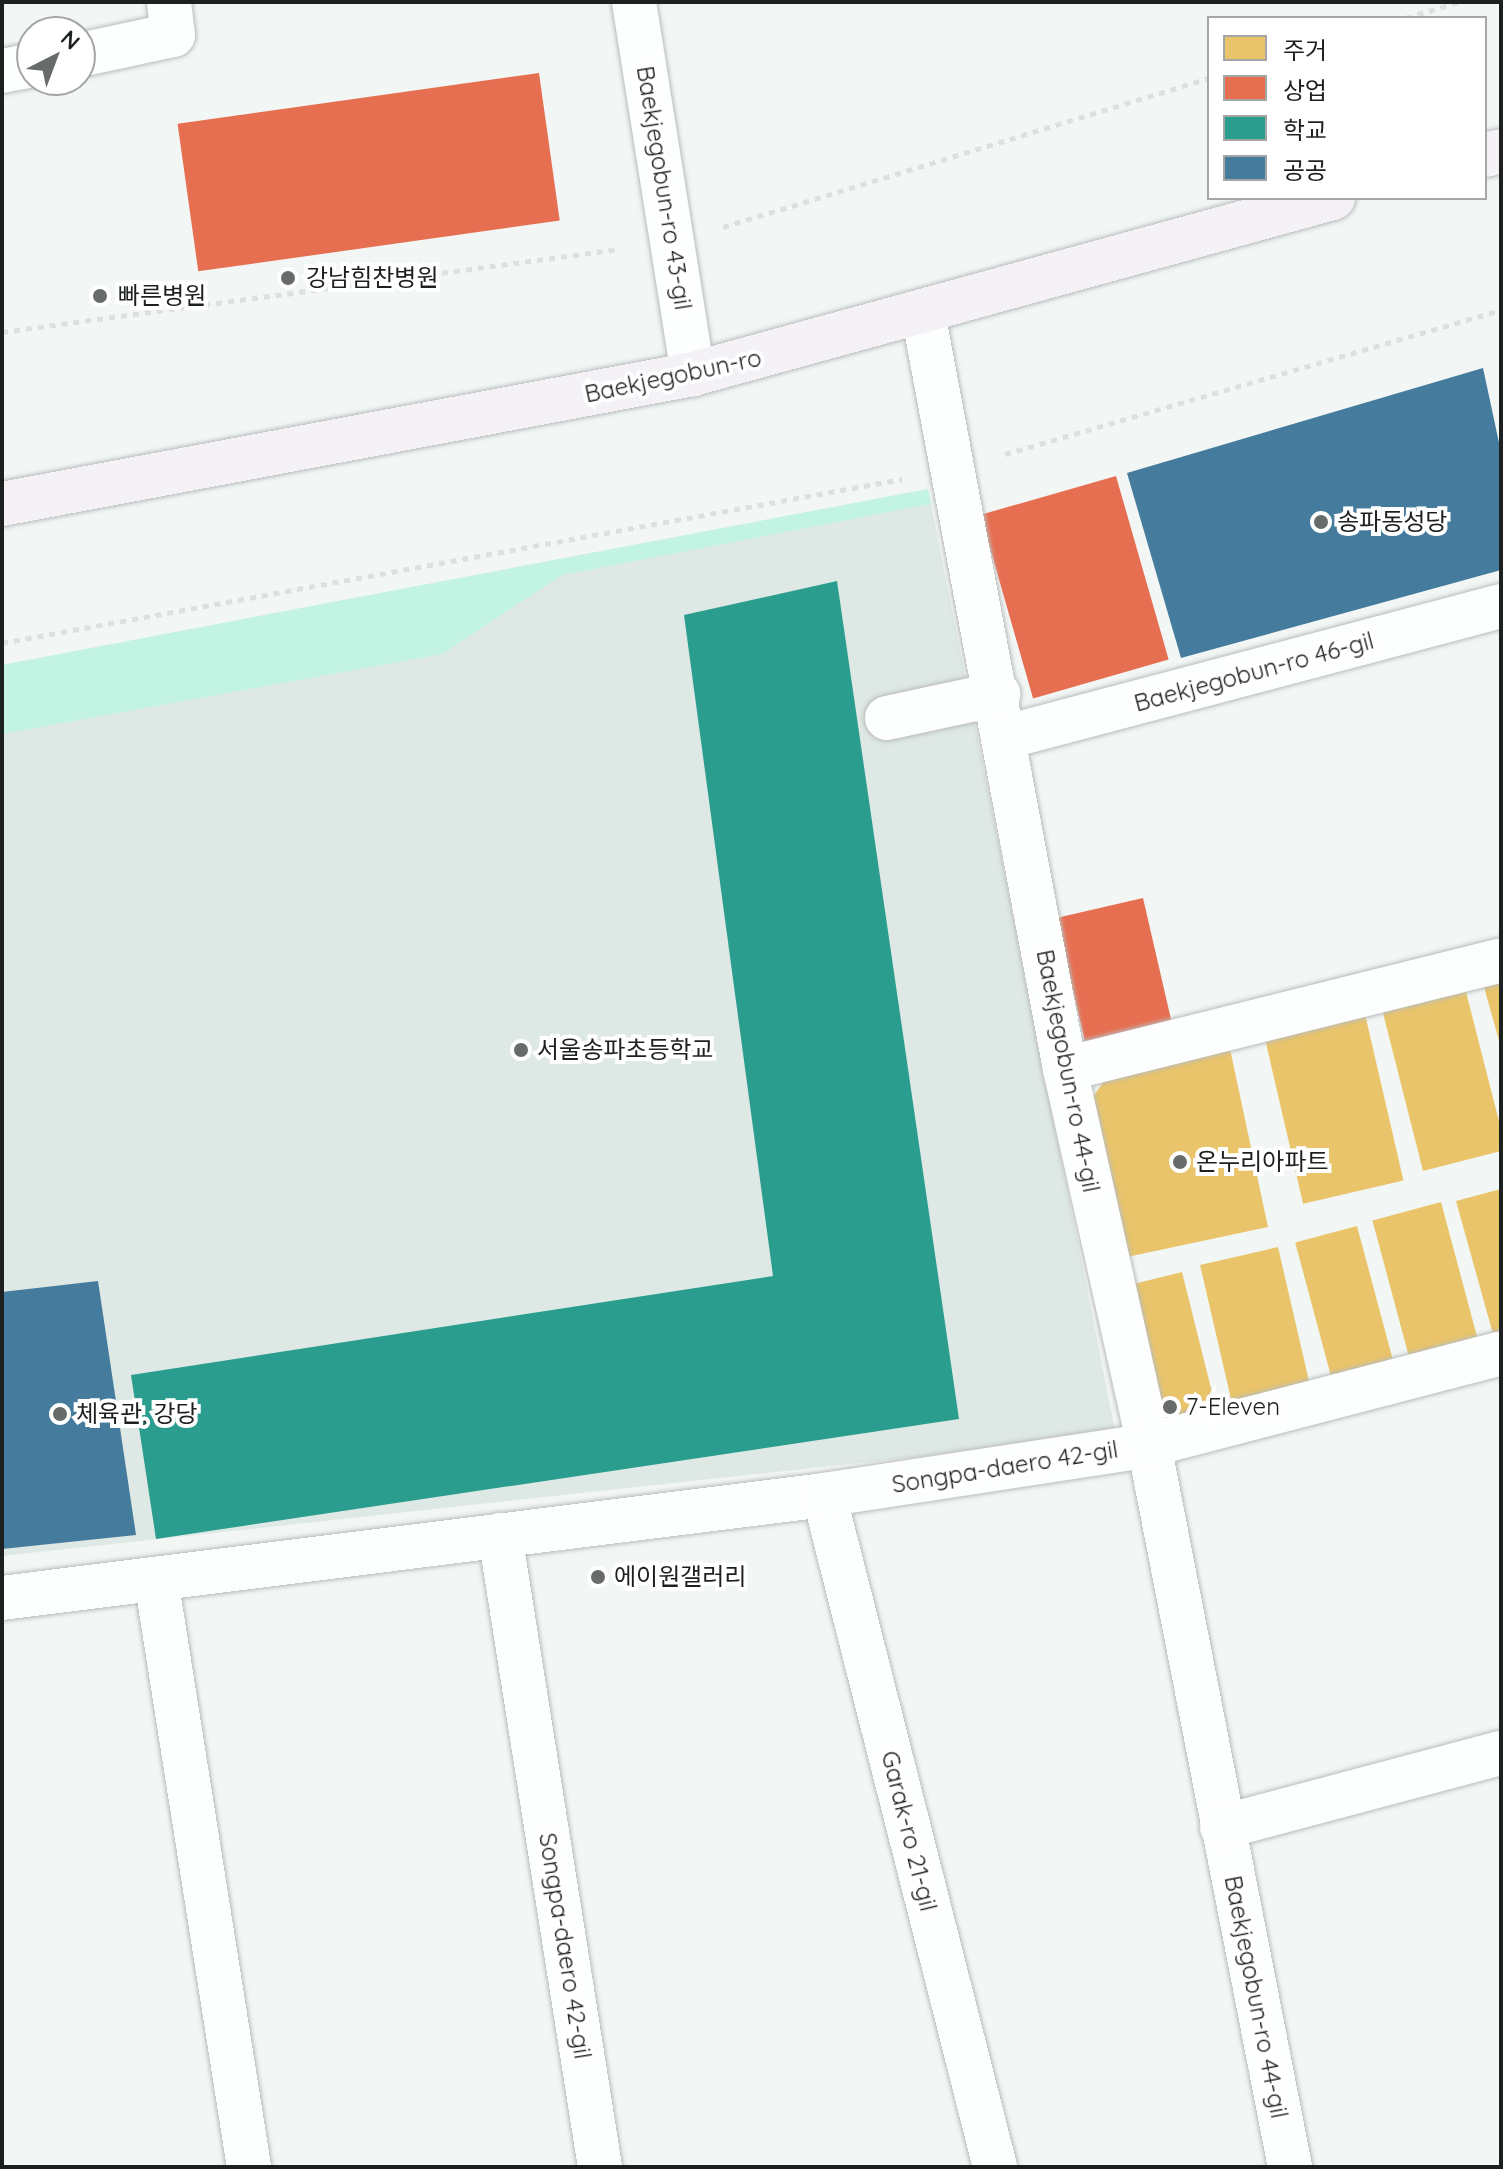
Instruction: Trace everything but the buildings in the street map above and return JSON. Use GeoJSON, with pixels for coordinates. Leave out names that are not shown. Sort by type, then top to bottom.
{"type":"FeatureCollection","features":[{"type":"Feature","properties":{"kind":"main road","name":"Baekjegobun-ro"},"geometry":{"type":"LineString","coordinates":[[2,504],[693,374],[1326,200]]}},
{"type":"Feature","properties":{"kind":"street","name":"Baekjegobun-ro 43-gil"},"geometry":{"type":"LineString","coordinates":[[634,2],[693,374]]}},
{"type":"Feature","properties":{"kind":"street"},"geometry":{"type":"LineString","coordinates":[[96,48],[171,18]]}},
{"type":"Feature","properties":{"kind":"street","name":"Baekjegobun-ro 44-gil"},"geometry":{"type":"LineString","coordinates":[[923,313],[998,694],[1065,1069],[1149,1445],[1290,2167]]}},
{"type":"Feature","properties":{"kind":"street","name":"Baekjegobun-ro 46-gil"},"geometry":{"type":"LineString","coordinates":[[1006,737],[1501,606]]}},
{"type":"Feature","properties":{"kind":"street"},"geometry":{"type":"LineString","coordinates":[[887,718],[998,694]]}},
{"type":"Feature","properties":{"kind":"street"},"geometry":{"type":"LineString","coordinates":[[1065,1069],[1501,960]]}},
{"type":"Feature","properties":{"kind":"street","name":"Songpa-daero 42-gil"},"geometry":{"type":"LineString","coordinates":[[2,1598],[824,1495],[1149,1445],[1501,1353]]}},
{"type":"Feature","properties":{"kind":"street","name":"Garak-ro 21-gil"},"geometry":{"type":"LineString","coordinates":[[824,1495],[995,2167]]}},
{"type":"Feature","properties":{"kind":"street","name":"Songpa-daero 42-gil"},"geometry":{"type":"LineString","coordinates":[[500,1535],[600,2167]]}},
{"type":"Feature","properties":{"kind":"street"},"geometry":{"type":"LineString","coordinates":[[156,1579],[249,2167]]}},
{"type":"Feature","properties":{"kind":"street"},"geometry":{"type":"LineString","coordinates":[[1222,1827],[1501,1753]]}},
{"type":"Feature","properties":{"kind":"path"},"geometry":{"type":"LineString","coordinates":[[1413,16],[1459,2]]}},
{"type":"Feature","properties":{"kind":"path"},"geometry":{"type":"LineString","coordinates":[[2,332],[674,242],[1207,79]]}},
{"type":"Feature","properties":{"kind":"path"},"geometry":{"type":"LineString","coordinates":[[2,643],[953,469],[1501,310]]}},
{"type":"Feature","properties":{"kind":"shaded area","name":"서울송파초등학교"},"geometry":{"type":"Polygon","coordinates":[[[928,489],[1116,1435],[2,1556],[2,665],[928,489]]]}},
{"type":"Feature","properties":{"kind":"green space"},"geometry":{"type":"Polygon","coordinates":[[[928,489],[931,504],[562,575],[442,654],[2,734],[2,665],[928,489]]]}},
{"type":"Feature","properties":{"kind":"place","name":"강남힘찬병원"},"geometry":{"type":"Point","coordinates":[288,278]}},
{"type":"Feature","properties":{"kind":"place","name":"빠른병원"},"geometry":{"type":"Point","coordinates":[100,296]}},
{"type":"Feature","properties":{"kind":"place","name":"송파동성당"},"geometry":{"type":"Point","coordinates":[1321,522]}},
{"type":"Feature","properties":{"kind":"place","name":"서울송파초등학교"},"geometry":{"type":"Point","coordinates":[521,1050]}},
{"type":"Feature","properties":{"kind":"place","name":"온누리아파트"},"geometry":{"type":"Point","coordinates":[1180,1162]}},
{"type":"Feature","properties":{"kind":"place","name":"7-Eleven"},"geometry":{"type":"Point","coordinates":[1170,1407]}},
{"type":"Feature","properties":{"kind":"place","name":"체육관, 강당"},"geometry":{"type":"Point","coordinates":[60,1414]}},
{"type":"Feature","properties":{"kind":"place","name":"에이원갤러리"},"geometry":{"type":"Point","coordinates":[598,1577]}}]}
